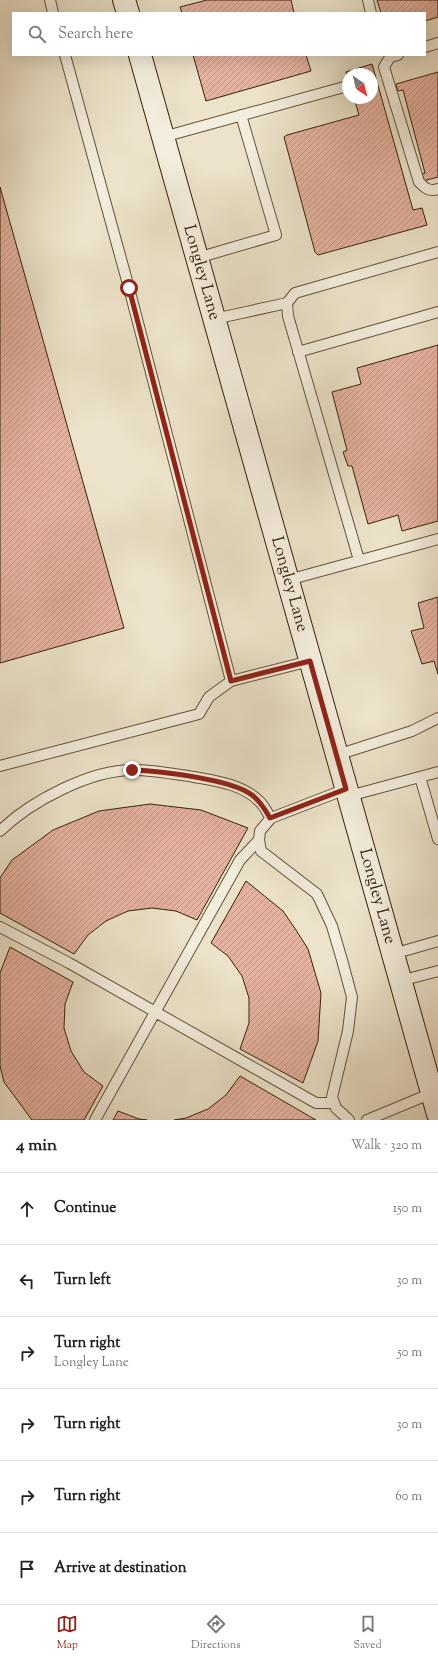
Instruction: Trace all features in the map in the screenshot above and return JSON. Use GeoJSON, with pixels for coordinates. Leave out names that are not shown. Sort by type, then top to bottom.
{"type":"FeatureCollection","features":[{"type":"Feature","properties":{"kind":"main road"},"geometry":{"type":"LineString","coordinates":[[124,0],[128,12]]}},
{"type":"Feature","properties":{"kind":"main road","name":"Longley Lane"},"geometry":{"type":"LineString","coordinates":[[140,56],[438,1114]]}},
{"type":"Feature","properties":{"kind":"lane"},"geometry":{"type":"LineString","coordinates":[[50,0],[53,12]]}},
{"type":"Feature","properties":{"kind":"lane"},"geometry":{"type":"LineString","coordinates":[[368,0],[372,12]]}},
{"type":"Feature","properties":{"kind":"lane"},"geometry":{"type":"LineString","coordinates":[[426,47],[438,43]]}},
{"type":"Feature","properties":{"kind":"lane"},"geometry":{"type":"LineString","coordinates":[[65,56],[131,296],[231,681]]}},
{"type":"Feature","properties":{"kind":"lane"},"geometry":{"type":"LineString","coordinates":[[392,56],[384,67],[419,182],[424,188],[432,191],[438,189]]}},
{"type":"Feature","properties":{"kind":"lane"},"geometry":{"type":"LineString","coordinates":[[163,137],[342,88]]}},
{"type":"Feature","properties":{"kind":"lane"},"geometry":{"type":"LineString","coordinates":[[197,258],[276,235],[241,115]]}},
{"type":"Feature","properties":{"kind":"lane"},"geometry":{"type":"LineString","coordinates":[[214,319],[287,303],[295,293],[438,252]]}},
{"type":"Feature","properties":{"kind":"lane"},"geometry":{"type":"LineString","coordinates":[[287,303],[288,316],[298,352],[360,560]]}},
{"type":"Feature","properties":{"kind":"lane"},"geometry":{"type":"LineString","coordinates":[[298,352],[438,312]]}},
{"type":"Feature","properties":{"kind":"lane"},"geometry":{"type":"LineString","coordinates":[[288,580],[438,539]]}},
{"type":"Feature","properties":{"kind":"lane"},"geometry":{"type":"LineString","coordinates":[[0,766],[198,714],[209,697],[231,681],[310,661]]}},
{"type":"Feature","properties":{"kind":"lane"},"geometry":{"type":"LineString","coordinates":[[337,755],[412,731],[438,718]]}},
{"type":"Feature","properties":{"kind":"lane"},"geometry":{"type":"LineString","coordinates":[[0,831],[30,807],[70,786],[109,772],[132,770],[161,772],[204,779],[238,788],[250,793],[260,802],[270,818]]}},
{"type":"Feature","properties":{"kind":"lane"},"geometry":{"type":"LineString","coordinates":[[349,1120],[336,1108],[332,1098],[348,1031],[352,997],[332,926],[317,894],[261,851],[259,840],[260,831],[270,818],[348,793],[438,772]]}},
{"type":"Feature","properties":{"kind":"lane"},"geometry":{"type":"LineString","coordinates":[[420,777],[438,839]]}},
{"type":"Feature","properties":{"kind":"lane"},"geometry":{"type":"LineString","coordinates":[[95,1120],[240,860],[259,840]]}},
{"type":"Feature","properties":{"kind":"lane"},"geometry":{"type":"LineString","coordinates":[[0,927],[69,963],[316,1103],[334,1103]]}},
{"type":"Feature","properties":{"kind":"lane"},"geometry":{"type":"LineString","coordinates":[[393,954],[438,941]]}},
{"type":"Feature","properties":{"kind":"lane"},"geometry":{"type":"LineString","coordinates":[[400,980],[438,971]]}},
{"type":"Feature","properties":{"kind":"lane"},"geometry":{"type":"LineString","coordinates":[[367,1120],[432,1092]]}},
{"type":"Feature","properties":{"kind":"building"},"geometry":{"type":"Polygon","coordinates":[[[207,0],[291,0],[294,12],[182,12],[180,7],[207,0]]]}},
{"type":"Feature","properties":{"kind":"building"},"geometry":{"type":"Polygon","coordinates":[[[377,0],[438,0],[438,17],[426,21],[426,12],[381,12],[377,0]]]}},
{"type":"Feature","properties":{"kind":"building"},"geometry":{"type":"Polygon","coordinates":[[[193,56],[306,56],[311,71],[206,101],[193,56]]]}},
{"type":"Feature","properties":{"kind":"building"},"geometry":{"type":"Polygon","coordinates":[[[372,64],[373,68],[359,68],[372,64]]]}},
{"type":"Feature","properties":{"kind":"building"},"geometry":{"type":"Polygon","coordinates":[[[438,72],[438,177],[423,181],[421,174],[425,173],[403,90],[398,91],[396,84],[438,72]]]}},
{"type":"Feature","properties":{"kind":"building"},"geometry":{"type":"Polygon","coordinates":[[[378,85],[413,210],[422,208],[427,225],[318,255],[315,252],[284,137],[359,115],[356,104],[378,104],[378,85]]]}},
{"type":"Feature","properties":{"kind":"building"},"geometry":{"type":"Polygon","coordinates":[[[0,187],[124,628],[0,663],[0,187]]]}},
{"type":"Feature","properties":{"kind":"building"},"geometry":{"type":"Polygon","coordinates":[[[438,345],[438,521],[402,531],[398,515],[368,524],[352,466],[348,466],[343,452],[347,450],[332,392],[361,384],[357,368],[438,345]]]}},
{"type":"Feature","properties":{"kind":"building"},"geometry":{"type":"Polygon","coordinates":[[[438,597],[438,674],[434,661],[422,664],[411,631],[424,628],[418,603],[438,597]]]}},
{"type":"Feature","properties":{"kind":"building"},"geometry":{"type":"Polygon","coordinates":[[[150,804],[201,810],[248,828],[197,920],[176,911],[152,908],[128,911],[106,921],[88,935],[74,954],[0,913],[0,878],[12,860],[53,830],[99,811],[150,804]]]}},
{"type":"Feature","properties":{"kind":"building"},"geometry":{"type":"Polygon","coordinates":[[[246,881],[283,911],[296,930],[308,949],[321,993],[318,1041],[303,1083],[240,1049],[249,1023],[249,998],[242,976],[228,956],[211,943],[246,881]]]}},
{"type":"Feature","properties":{"kind":"building"},"geometry":{"type":"Polygon","coordinates":[[[10,947],[73,982],[65,1004],[64,1028],[71,1051],[84,1072],[103,1086],[84,1120],[32,1120],[4,1082],[0,1066],[0,973],[10,947]]]}},
{"type":"Feature","properties":{"kind":"building"},"geometry":{"type":"Polygon","coordinates":[[[240,1076],[316,1120],[174,1120],[186,1118],[208,1109],[226,1095],[240,1076]]]}},
{"type":"Feature","properties":{"kind":"building"},"geometry":{"type":"Polygon","coordinates":[[[118,1111],[139,1119],[147,1120],[113,1120],[118,1111]]]}},
{"type":"Feature","properties":{"kind":"route"},"geometry":{"type":"LineString","coordinates":[[129,288],[231,681],[310,661],[346,789],[270,818],[260,802],[250,793],[224,783],[155,771],[132,770]]}}]}
